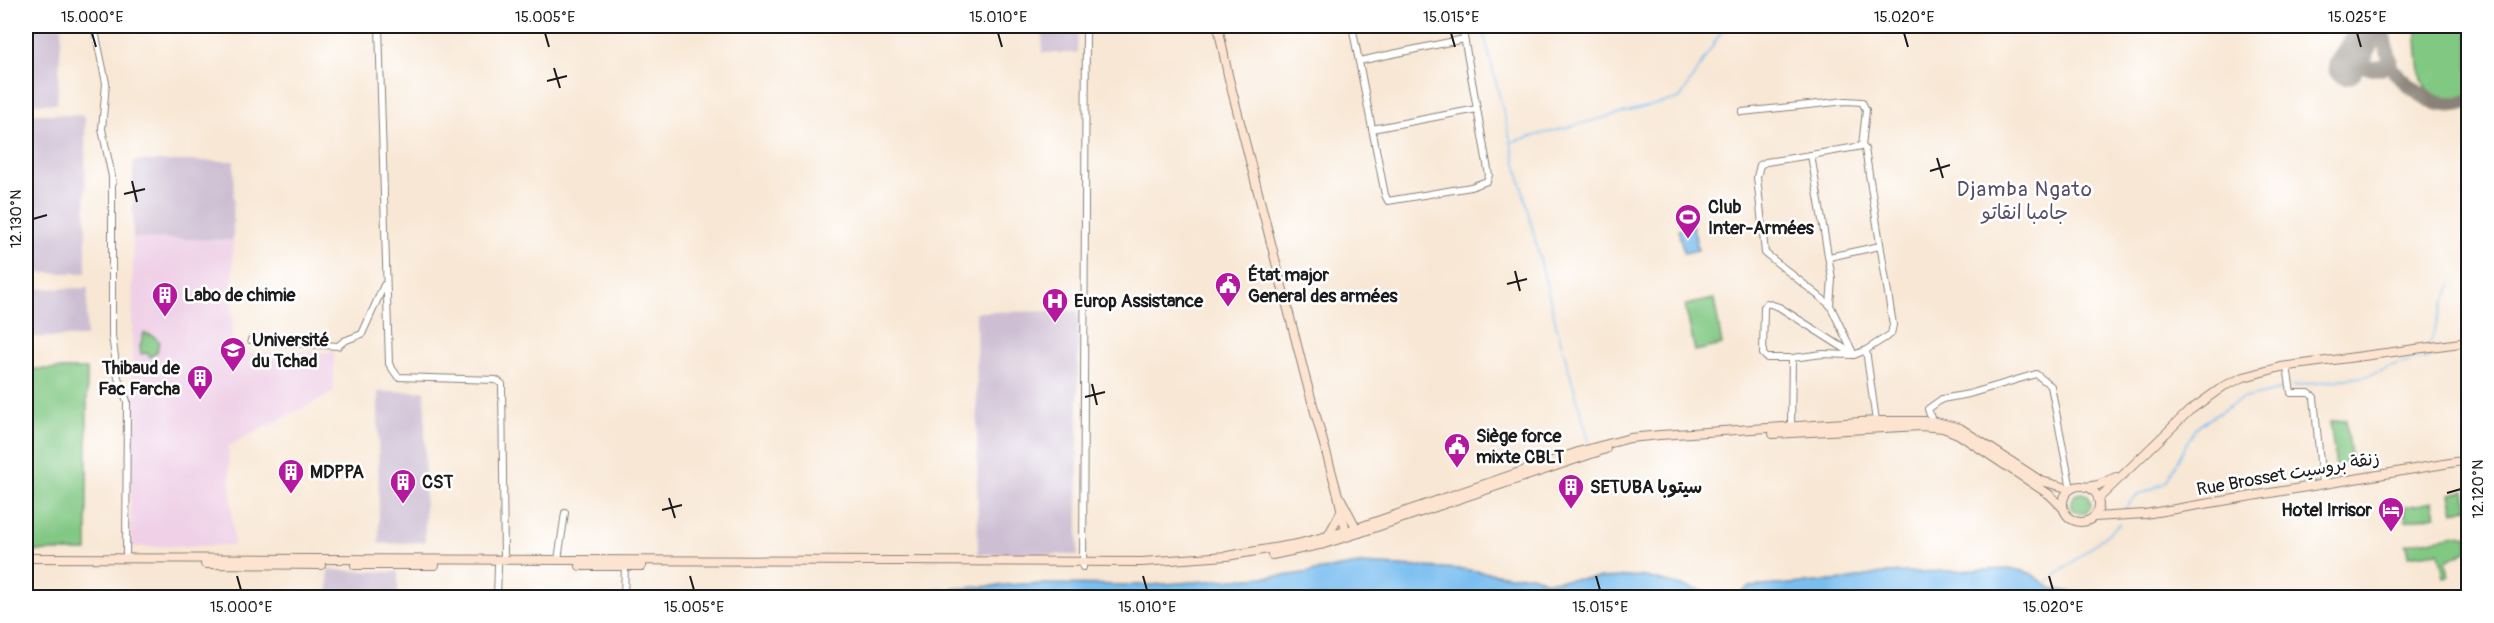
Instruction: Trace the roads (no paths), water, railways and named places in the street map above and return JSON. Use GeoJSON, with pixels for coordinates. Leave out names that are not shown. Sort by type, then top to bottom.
{"type":"FeatureCollection","features":[{"type":"Feature","properties":{"kind":"main road"},"geometry":{"type":"LineString","coordinates":[[1218,26],[1228,75],[1306,380],[1338,495],[1344,511],[1358,531]]}},
{"type":"Feature","properties":{"kind":"main road"},"geometry":{"type":"LineString","coordinates":[[1358,531],[1370,523],[1581,451],[1630,438],[1796,429],[1921,426],[1943,428],[1971,441],[2050,495],[2063,507],[2067,516],[2076,522],[2085,522],[2094,517],[2099,501],[2129,468],[2204,399],[2244,377],[2287,366],[2469,342]]}},
{"type":"Feature","properties":{"kind":"main road"},"geometry":{"type":"LineString","coordinates":[[1083,564],[1144,567],[1210,563],[1285,553],[1631,443],[1876,421],[1932,421],[1960,428],[2041,481],[2071,489],[2107,482],[2129,468]]}},
{"type":"Feature","properties":{"kind":"main road","name":"Rue Brosset زنقة بروسيت"},"geometry":{"type":"LineString","coordinates":[[2094,517],[2145,514],[2469,460]]}},
{"type":"Feature","properties":{"kind":"main road"},"geometry":{"type":"LineString","coordinates":[[2085,487],[2094,491],[2099,501],[2114,515]]}},
{"type":"Feature","properties":{"kind":"main road"},"geometry":{"type":"LineString","coordinates":[[2063,507],[2064,497],[2071,489]]}},
{"type":"Feature","properties":{"kind":"main road"},"geometry":{"type":"LineString","coordinates":[[1344,511],[1346,534]]}},
{"type":"Feature","properties":{"kind":"main road"},"geometry":{"type":"LineString","coordinates":[[1328,537],[1344,511]]}},
{"type":"Feature","properties":{"kind":"main road"},"geometry":{"type":"LineString","coordinates":[[1344,511],[1370,523]]}},
{"type":"Feature","properties":{"kind":"main road"},"geometry":{"type":"LineString","coordinates":[[26,564],[370,562],[1083,564],[1227,556],[1270,550],[1346,534]]}},
{"type":"Feature","properties":{"kind":"main road"},"geometry":{"type":"LineString","coordinates":[[26,558],[196,562]]}},
{"type":"Feature","properties":{"kind":"main road"},"geometry":{"type":"LineString","coordinates":[[501,563],[558,560],[625,563]]}},
{"type":"Feature","properties":{"kind":"street"},"geometry":{"type":"LineString","coordinates":[[94,26],[106,83],[102,129],[112,177],[111,336],[118,378],[125,392],[128,411],[126,559]]}},
{"type":"Feature","properties":{"kind":"street"},"geometry":{"type":"LineString","coordinates":[[379,26],[389,364],[398,377],[496,380],[502,384],[501,563],[497,597]]}},
{"type":"Feature","properties":{"kind":"street"},"geometry":{"type":"LineString","coordinates":[[1083,564],[1086,26]]}},
{"type":"Feature","properties":{"kind":"street"},"geometry":{"type":"LineString","coordinates":[[1352,26],[1384,195],[1388,201],[1471,187],[1487,181],[1489,175],[1462,26]]}},
{"type":"Feature","properties":{"kind":"street"},"geometry":{"type":"LineString","coordinates":[[1359,61],[1464,39]]}},
{"type":"Feature","properties":{"kind":"street"},"geometry":{"type":"LineString","coordinates":[[1742,112],[1859,101],[1864,105],[1866,110],[1862,146],[1865,149],[1869,171],[1893,328],[1890,334],[1854,355],[1823,354],[1767,358],[1763,354],[1764,307],[1767,303],[1779,307],[1854,355]]}},
{"type":"Feature","properties":{"kind":"street"},"geometry":{"type":"LineString","coordinates":[[1372,129],[1477,109]]}},
{"type":"Feature","properties":{"kind":"street"},"geometry":{"type":"LineString","coordinates":[[1854,355],[1830,305],[1765,253],[1762,244],[1757,177],[1760,165],[1862,146]]}},
{"type":"Feature","properties":{"kind":"street"},"geometry":{"type":"LineString","coordinates":[[1811,155],[1832,279],[1830,305]]}},
{"type":"Feature","properties":{"kind":"street"},"geometry":{"type":"LineString","coordinates":[[1829,257],[1880,246]]}},
{"type":"Feature","properties":{"kind":"street"},"geometry":{"type":"LineString","coordinates":[[251,340],[338,346],[362,334],[368,325],[385,282]]}},
{"type":"Feature","properties":{"kind":"street"},"geometry":{"type":"LineString","coordinates":[[1866,350],[1876,421]]}},
{"type":"Feature","properties":{"kind":"street"},"geometry":{"type":"LineString","coordinates":[[1792,358],[1796,429]]}},
{"type":"Feature","properties":{"kind":"street"},"geometry":{"type":"LineString","coordinates":[[2287,366],[2292,394],[2309,393],[2314,397],[2322,484]]}},
{"type":"Feature","properties":{"kind":"street"},"geometry":{"type":"LineString","coordinates":[[1932,421],[1928,409],[1942,399],[1969,394],[2036,374],[2051,386],[2071,489]]}},
{"type":"Feature","properties":{"kind":"street"},"geometry":{"type":"LineString","coordinates":[[558,560],[565,513]]}},
{"type":"Feature","properties":{"kind":"street"},"geometry":{"type":"LineString","coordinates":[[624,597],[625,563]]}},
{"type":"Feature","properties":{"kind":"water","name":"Club Inter-Armées"},"geometry":{"type":"Polygon","coordinates":[[[1693,226],[1698,250],[1684,253],[1678,230],[1693,226]]]}},
{"type":"Feature","properties":{"kind":"water"},"geometry":{"type":"Polygon","coordinates":[[[1359,564],[1462,569],[1510,576],[1532,575],[1544,581],[1641,576],[1728,597],[886,597],[921,591],[1022,584],[1150,585],[1291,575],[1359,564]]]}},
{"type":"Feature","properties":{"kind":"water"},"geometry":{"type":"Polygon","coordinates":[[[2014,569],[2030,573],[2051,588],[2093,597],[1732,597],[1739,595],[1748,587],[1846,580],[1882,573],[2014,569]]]}},
{"type":"Feature","properties":{"kind":"waterway"},"geometry":{"type":"LineString","coordinates":[[1482,26],[1556,324],[1589,441]]}},
{"type":"Feature","properties":{"kind":"waterway"},"geometry":{"type":"LineString","coordinates":[[1511,142],[1680,98],[1725,26]]}},
{"type":"Feature","properties":{"kind":"waterway"},"geometry":{"type":"LineString","coordinates":[[2430,343],[2451,285]]}},
{"type":"Feature","properties":{"kind":"waterway"},"geometry":{"type":"LineString","coordinates":[[2293,386],[2367,376],[2396,365],[2432,357],[2431,352]]}},
{"type":"Feature","properties":{"kind":"waterway"},"geometry":{"type":"LineString","coordinates":[[2123,511],[2135,497],[2166,482],[2195,428],[2241,399],[2288,388]]}},
{"type":"Feature","properties":{"kind":"waterway"},"geometry":{"type":"LineString","coordinates":[[2044,585],[2120,524]]}},
{"type":"Feature","properties":{"kind":"place","name":"Club Inter-Armées"},"geometry":{"type":"Point","coordinates":[1688,240]}},
{"type":"Feature","properties":{"kind":"place","name":"État major General des armées"},"geometry":{"type":"Point","coordinates":[1228,308]}},
{"type":"Feature","properties":{"kind":"place","name":"Labo de chimie"},"geometry":{"type":"Point","coordinates":[165,318]}},
{"type":"Feature","properties":{"kind":"place","name":"Europ Assistance"},"geometry":{"type":"Point","coordinates":[1055,324]}},
{"type":"Feature","properties":{"kind":"place","name":"Université du Tchad"},"geometry":{"type":"Point","coordinates":[233,373]}},
{"type":"Feature","properties":{"kind":"place","name":"Thibaud de Fac Farcha"},"geometry":{"type":"Point","coordinates":[200,401]}},
{"type":"Feature","properties":{"kind":"place","name":"Siège force mixte CBLT"},"geometry":{"type":"Point","coordinates":[1457,469]}},
{"type":"Feature","properties":{"kind":"place","name":"MDPPA"},"geometry":{"type":"Point","coordinates":[291,495]}},
{"type":"Feature","properties":{"kind":"place","name":"CST"},"geometry":{"type":"Point","coordinates":[403,505]}},
{"type":"Feature","properties":{"kind":"place","name":"SETUBA سيتوبا"},"geometry":{"type":"Point","coordinates":[1571,510]}},
{"type":"Feature","properties":{"kind":"place","name":"Hotel Irrisor"},"geometry":{"type":"Point","coordinates":[2391,533]}},
{"type":"Feature","properties":{"kind":"district","name":"Djamba Ngato جامبا انقاتو"},"geometry":{"type":"Point","coordinates":[2025,200]}}]}
